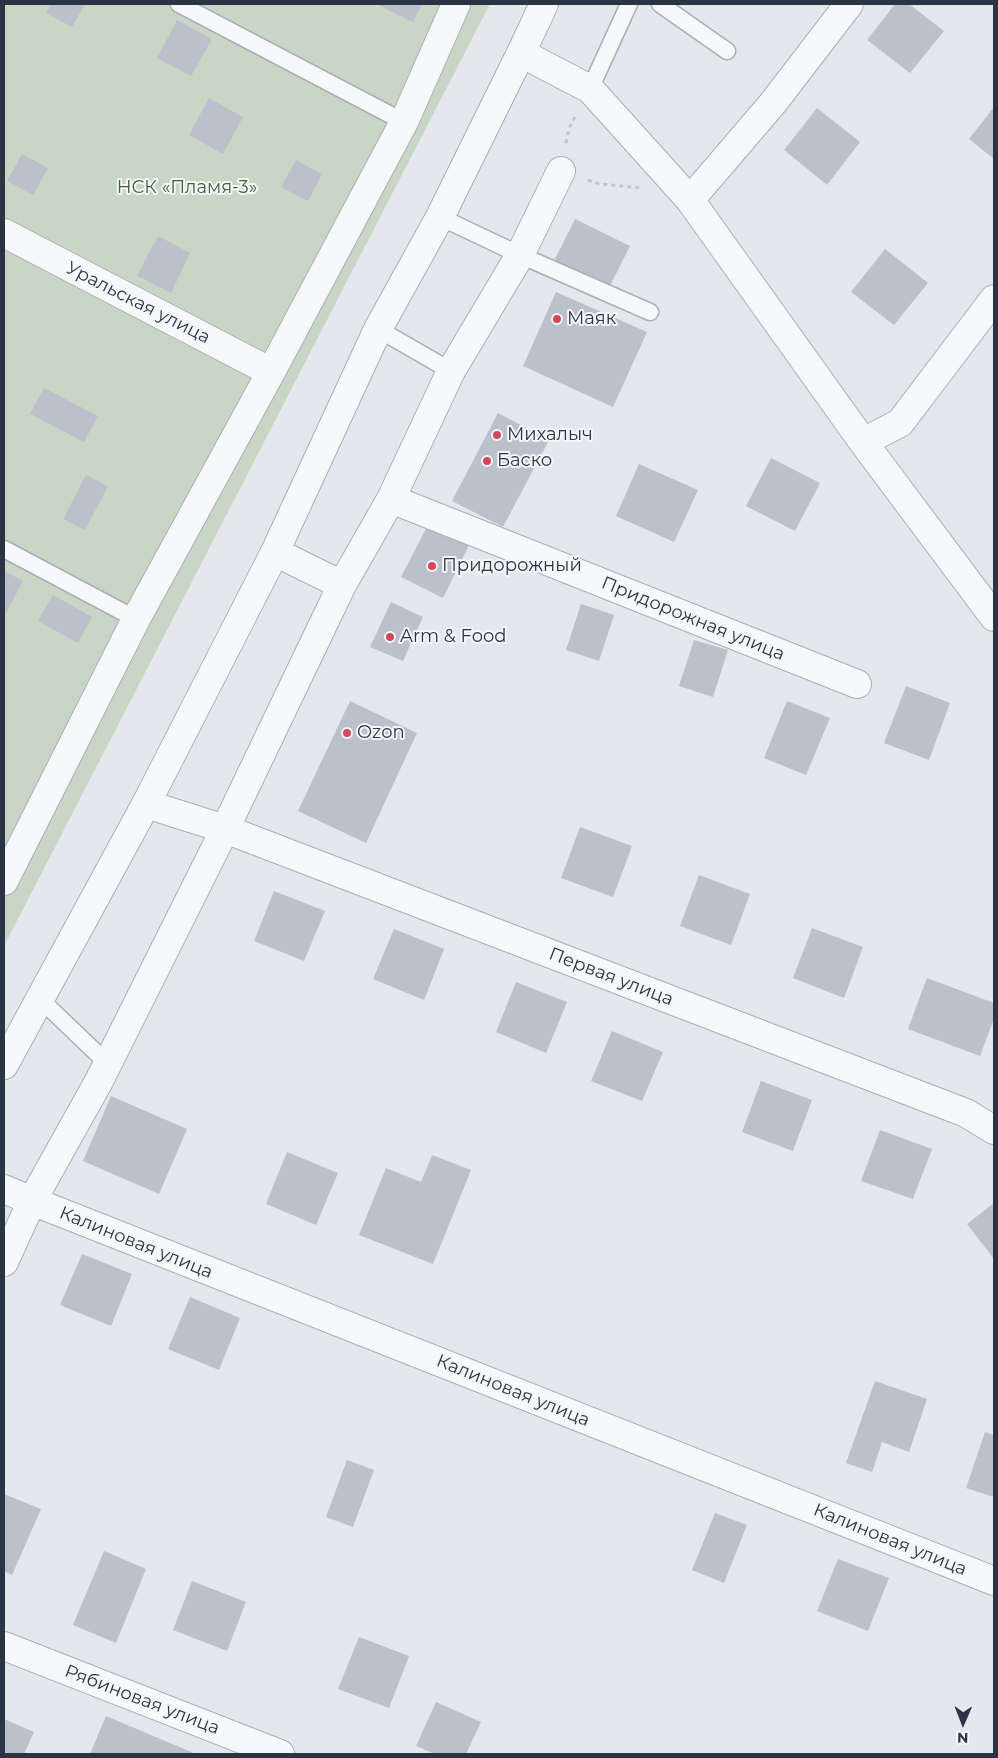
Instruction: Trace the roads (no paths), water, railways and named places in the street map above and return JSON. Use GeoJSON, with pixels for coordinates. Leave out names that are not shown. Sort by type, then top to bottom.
{"type":"FeatureCollection","features":[{"type":"Feature","properties":{"kind":"street"},"geometry":{"type":"LineString","coordinates":[[6,871],[136,618],[271,372],[404,122],[456,4]]}},
{"type":"Feature","properties":{"kind":"street"},"geometry":{"type":"LineString","coordinates":[[4,1065],[146,804],[275,552],[378,329],[440,217],[522,53],[544,4]]}},
{"type":"Feature","properties":{"kind":"street"},"geometry":{"type":"LineString","coordinates":[[690,200],[774,103],[849,4]]}},
{"type":"Feature","properties":{"kind":"street"},"geometry":{"type":"LineString","coordinates":[[522,53],[590,89],[690,200],[863,442],[994,617]]}},
{"type":"Feature","properties":{"kind":"street"},"geometry":{"type":"LineString","coordinates":[[4,1262],[32,1202],[108,1064],[225,829],[342,585],[391,499],[450,371],[520,255],[562,171]]}},
{"type":"Feature","properties":{"kind":"street","name":"Уральская улица"},"geometry":{"type":"LineString","coordinates":[[4,234],[271,372]]}},
{"type":"Feature","properties":{"kind":"street"},"geometry":{"type":"LineString","coordinates":[[863,442],[900,423],[994,299]]}},
{"type":"Feature","properties":{"kind":"street","name":"Придорожная улица"},"geometry":{"type":"LineString","coordinates":[[391,499],[857,684]]}},
{"type":"Feature","properties":{"kind":"street"},"geometry":{"type":"LineString","coordinates":[[275,552],[342,585]]}},
{"type":"Feature","properties":{"kind":"street","name":"Первая улица"},"geometry":{"type":"LineString","coordinates":[[146,804],[225,829],[966,1113],[994,1130]]}},
{"type":"Feature","properties":{"kind":"street","name":"Калиновая улица"},"geometry":{"type":"LineString","coordinates":[[4,1189],[32,1202],[994,1581]]}},
{"type":"Feature","properties":{"kind":"street","name":"Рябиновая улица"},"geometry":{"type":"LineString","coordinates":[[4,1646],[280,1754]]}},
{"type":"Feature","properties":{"kind":"lane"},"geometry":{"type":"LineString","coordinates":[[179,4],[404,122]]}},
{"type":"Feature","properties":{"kind":"lane"},"geometry":{"type":"LineString","coordinates":[[590,89],[629,4]]}},
{"type":"Feature","properties":{"kind":"lane"},"geometry":{"type":"LineString","coordinates":[[660,4],[727,51]]}},
{"type":"Feature","properties":{"kind":"lane"},"geometry":{"type":"LineString","coordinates":[[440,217],[520,255],[650,312]]}},
{"type":"Feature","properties":{"kind":"lane"},"geometry":{"type":"LineString","coordinates":[[378,329],[450,371]]}},
{"type":"Feature","properties":{"kind":"lane"},"geometry":{"type":"LineString","coordinates":[[4,549],[136,618]]}},
{"type":"Feature","properties":{"kind":"lane"},"geometry":{"type":"LineString","coordinates":[[40,999],[108,1064]]}},
{"type":"Feature","properties":{"kind":"place","name":"Маяк"},"geometry":{"type":"Point","coordinates":[557,319]}},
{"type":"Feature","properties":{"kind":"place","name":"Михалыч"},"geometry":{"type":"Point","coordinates":[497,435]}},
{"type":"Feature","properties":{"kind":"place","name":"Баско"},"geometry":{"type":"Point","coordinates":[487,461]}},
{"type":"Feature","properties":{"kind":"place","name":"Придорожный"},"geometry":{"type":"Point","coordinates":[432,566]}},
{"type":"Feature","properties":{"kind":"place","name":"Arm & Food"},"geometry":{"type":"Point","coordinates":[390,637]}},
{"type":"Feature","properties":{"kind":"place","name":"Ozon"},"geometry":{"type":"Point","coordinates":[347,733]}},
{"type":"Feature","properties":{"kind":"park label","name":"НСК «Пламя-3»"},"geometry":{"type":"Point","coordinates":[187,188]}}]}
